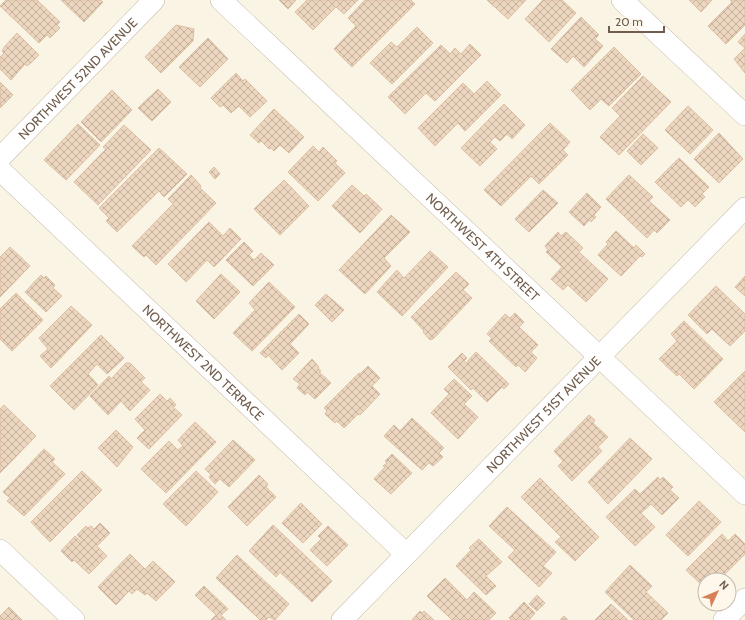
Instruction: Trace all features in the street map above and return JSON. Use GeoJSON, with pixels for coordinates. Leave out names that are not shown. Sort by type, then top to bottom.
{"type":"FeatureCollection","features":[{"type":"Feature","properties":{"kind":"street","name":"NORTHWEST 52ND AVENUE"},"geometry":{"type":"LineString","coordinates":[[0,158],[154,0]]}},
{"type":"Feature","properties":{"kind":"street","name":"NORTHWEST 4TH STREET"},"geometry":{"type":"LineString","coordinates":[[220,0],[745,494]]}},
{"type":"Feature","properties":{"kind":"street"},"geometry":{"type":"LineString","coordinates":[[622,0],[745,115]]}},
{"type":"Feature","properties":{"kind":"street","name":"NORTHWEST 2ND TERRACE"},"geometry":{"type":"LineString","coordinates":[[0,170],[406,554]]}},
{"type":"Feature","properties":{"kind":"street","name":"NORTHWEST 51ST AVENUE"},"geometry":{"type":"LineString","coordinates":[[342,620],[745,208]]}},
{"type":"Feature","properties":{"kind":"street"},"geometry":{"type":"LineString","coordinates":[[0,550],[74,620]]}},
{"type":"Feature","properties":{"kind":"street"},"geometry":{"type":"LineString","coordinates":[[724,620],[745,599]]}},
{"type":"Feature","properties":{"kind":"building"},"geometry":{"type":"Polygon","coordinates":[[[6,0],[37,0],[60,22],[57,25],[60,28],[50,38],[47,35],[39,43],[0,6],[6,0]]]}},
{"type":"Feature","properties":{"kind":"building"},"geometry":{"type":"Polygon","coordinates":[[[61,0],[101,0],[103,2],[84,22],[61,0]]]}},
{"type":"Feature","properties":{"kind":"building"},"geometry":{"type":"Polygon","coordinates":[[[279,0],[296,0],[288,9],[279,0]]]}},
{"type":"Feature","properties":{"kind":"building"},"geometry":{"type":"Polygon","coordinates":[[[307,0],[358,0],[344,14],[336,7],[313,30],[295,12],[307,0]]]}},
{"type":"Feature","properties":{"kind":"building"},"geometry":{"type":"Polygon","coordinates":[[[365,0],[411,0],[415,4],[352,67],[334,49],[356,26],[348,18],[365,0]]]}},
{"type":"Feature","properties":{"kind":"building"},"geometry":{"type":"Polygon","coordinates":[[[487,0],[526,0],[508,19],[487,0]]]}},
{"type":"Feature","properties":{"kind":"building"},"geometry":{"type":"Polygon","coordinates":[[[543,0],[562,0],[576,13],[549,42],[525,19],[543,0]]]}},
{"type":"Feature","properties":{"kind":"building"},"geometry":{"type":"Polygon","coordinates":[[[689,0],[712,0],[701,12],[689,0]]]}},
{"type":"Feature","properties":{"kind":"building"},"geometry":{"type":"Polygon","coordinates":[[[730,0],[745,0],[745,25],[726,44],[708,26],[732,2],[730,0]]]}},
{"type":"Feature","properties":{"kind":"building"},"geometry":{"type":"Polygon","coordinates":[[[581,17],[599,35],[595,39],[603,46],[584,67],[573,56],[567,63],[551,49],[581,17]]]}},
{"type":"Feature","properties":{"kind":"building"},"geometry":{"type":"Polygon","coordinates":[[[176,25],[194,29],[193,41],[161,73],[145,57],[176,25]]]}},
{"type":"Feature","properties":{"kind":"building"},"geometry":{"type":"Polygon","coordinates":[[[417,27],[433,43],[392,84],[370,63],[391,42],[397,47],[417,27]]]}},
{"type":"Feature","properties":{"kind":"building"},"geometry":{"type":"Polygon","coordinates":[[[17,33],[39,55],[27,66],[25,64],[11,80],[0,69],[0,57],[4,53],[2,51],[5,46],[17,33]]]}},
{"type":"Feature","properties":{"kind":"building"},"geometry":{"type":"Polygon","coordinates":[[[745,34],[745,48],[738,42],[745,34]]]}},
{"type":"Feature","properties":{"kind":"building"},"geometry":{"type":"Polygon","coordinates":[[[208,38],[228,59],[200,87],[179,67],[208,38]]]}},
{"type":"Feature","properties":{"kind":"building"},"geometry":{"type":"Polygon","coordinates":[[[470,44],[481,55],[435,101],[426,93],[405,114],[388,97],[441,45],[450,54],[455,48],[461,54],[470,44]]]}},
{"type":"Feature","properties":{"kind":"building"},"geometry":{"type":"Polygon","coordinates":[[[614,47],[641,74],[609,106],[601,99],[590,110],[571,90],[614,47]]]}},
{"type":"Feature","properties":{"kind":"building"},"geometry":{"type":"Polygon","coordinates":[[[745,48],[745,73],[734,59],[745,48]]]}},
{"type":"Feature","properties":{"kind":"building"},"geometry":{"type":"Polygon","coordinates":[[[236,73],[243,81],[245,79],[267,101],[250,117],[239,106],[231,113],[223,105],[220,107],[211,98],[236,73]]]}},
{"type":"Feature","properties":{"kind":"building"},"geometry":{"type":"Polygon","coordinates":[[[643,76],[671,102],[619,155],[600,137],[620,116],[612,108],[643,76]]]}},
{"type":"Feature","properties":{"kind":"building"},"geometry":{"type":"Polygon","coordinates":[[[487,81],[501,95],[465,131],[458,123],[435,146],[418,128],[463,83],[474,94],[487,81]]]}},
{"type":"Feature","properties":{"kind":"building"},"geometry":{"type":"Polygon","coordinates":[[[0,82],[13,95],[0,108],[0,82]]]}},
{"type":"Feature","properties":{"kind":"building"},"geometry":{"type":"Polygon","coordinates":[[[158,89],[171,102],[152,121],[138,108],[158,89]]]}},
{"type":"Feature","properties":{"kind":"building"},"geometry":{"type":"Polygon","coordinates":[[[112,90],[132,110],[101,142],[81,122],[112,90]]]}},
{"type":"Feature","properties":{"kind":"building"},"geometry":{"type":"Polygon","coordinates":[[[504,104],[525,125],[512,139],[507,134],[500,141],[495,137],[490,142],[497,149],[480,166],[461,148],[504,104]]]}},
{"type":"Feature","properties":{"kind":"building"},"geometry":{"type":"Polygon","coordinates":[[[688,106],[713,130],[690,154],[665,130],[688,106]]]}},
{"type":"Feature","properties":{"kind":"building"},"geometry":{"type":"Polygon","coordinates":[[[274,109],[304,137],[289,153],[280,145],[274,151],[271,148],[269,149],[261,141],[259,143],[250,135],[274,109]]]}},
{"type":"Feature","properties":{"kind":"building"},"geometry":{"type":"Polygon","coordinates":[[[550,123],[570,142],[563,150],[568,155],[539,184],[531,176],[501,206],[484,190],[550,123]]]}},
{"type":"Feature","properties":{"kind":"building"},"geometry":{"type":"Polygon","coordinates":[[[78,124],[100,145],[66,180],[44,160],[78,124]]]}},
{"type":"Feature","properties":{"kind":"building"},"geometry":{"type":"Polygon","coordinates":[[[124,125],[151,150],[98,205],[74,182],[106,149],[103,147],[124,125]]]}},
{"type":"Feature","properties":{"kind":"building"},"geometry":{"type":"Polygon","coordinates":[[[719,133],[743,159],[719,183],[694,159],[719,133]]]}},
{"type":"Feature","properties":{"kind":"building"},"geometry":{"type":"Polygon","coordinates":[[[643,134],[658,148],[641,165],[627,151],[643,134]]]}},
{"type":"Feature","properties":{"kind":"building"},"geometry":{"type":"Polygon","coordinates":[[[313,146],[319,152],[323,147],[337,161],[335,163],[345,173],[318,201],[288,172],[313,146]]]}},
{"type":"Feature","properties":{"kind":"building"},"geometry":{"type":"Polygon","coordinates":[[[159,148],[187,174],[164,197],[159,191],[117,232],[106,221],[109,218],[99,208],[159,148]]]}},
{"type":"Feature","properties":{"kind":"building"},"geometry":{"type":"Polygon","coordinates":[[[679,158],[709,187],[702,194],[705,197],[695,207],[688,200],[681,207],[655,182],[679,158]]]}},
{"type":"Feature","properties":{"kind":"building"},"geometry":{"type":"Polygon","coordinates":[[[214,167],[220,174],[215,179],[209,172],[214,167]]]}},
{"type":"Feature","properties":{"kind":"building"},"geometry":{"type":"Polygon","coordinates":[[[191,175],[201,186],[200,188],[216,203],[156,265],[146,255],[144,257],[132,246],[173,204],[168,199],[191,175]]]}},
{"type":"Feature","properties":{"kind":"building"},"geometry":{"type":"Polygon","coordinates":[[[629,175],[653,197],[649,201],[670,220],[657,233],[654,230],[647,238],[606,199],[629,175]]]}},
{"type":"Feature","properties":{"kind":"building"},"geometry":{"type":"Polygon","coordinates":[[[284,180],[309,206],[280,235],[254,209],[284,180]]]}},
{"type":"Feature","properties":{"kind":"building"},"geometry":{"type":"Polygon","coordinates":[[[352,185],[364,196],[366,194],[382,209],[360,233],[332,206],[352,185]]]}},
{"type":"Feature","properties":{"kind":"building"},"geometry":{"type":"Polygon","coordinates":[[[543,190],[558,203],[529,232],[515,219],[543,190]]]}},
{"type":"Feature","properties":{"kind":"building"},"geometry":{"type":"Polygon","coordinates":[[[587,193],[601,207],[594,215],[596,217],[591,222],[589,220],[584,226],[569,212],[587,193]]]}},
{"type":"Feature","properties":{"kind":"building"},"geometry":{"type":"Polygon","coordinates":[[[391,215],[410,232],[384,258],[391,266],[365,294],[339,270],[391,215]]]}},
{"type":"Feature","properties":{"kind":"building"},"geometry":{"type":"Polygon","coordinates":[[[209,222],[223,236],[230,228],[241,239],[214,267],[207,260],[186,282],[168,264],[209,222]]]}},
{"type":"Feature","properties":{"kind":"building"},"geometry":{"type":"Polygon","coordinates":[[[616,231],[634,248],[636,245],[645,254],[642,257],[640,256],[621,276],[598,255],[608,244],[606,242],[616,231]]]}},
{"type":"Feature","properties":{"kind":"building"},"geometry":{"type":"Polygon","coordinates":[[[558,232],[561,236],[566,232],[583,248],[579,252],[608,279],[586,302],[568,285],[563,290],[551,279],[562,267],[546,252],[548,250],[545,246],[558,232]]]}},
{"type":"Feature","properties":{"kind":"building"},"geometry":{"type":"Polygon","coordinates":[[[244,242],[253,251],[249,255],[254,260],[261,253],[274,265],[253,286],[226,260],[244,242]]]}},
{"type":"Feature","properties":{"kind":"building"},"geometry":{"type":"Polygon","coordinates":[[[10,247],[30,266],[0,297],[0,257],[10,247]]]}},
{"type":"Feature","properties":{"kind":"building"},"geometry":{"type":"Polygon","coordinates":[[[430,251],[448,267],[402,316],[377,292],[397,270],[404,278],[430,251]]]}},
{"type":"Feature","properties":{"kind":"building"},"geometry":{"type":"Polygon","coordinates":[[[456,272],[469,284],[463,290],[472,298],[433,339],[430,340],[411,317],[456,272]]]}},
{"type":"Feature","properties":{"kind":"building"},"geometry":{"type":"Polygon","coordinates":[[[221,274],[240,292],[214,319],[196,301],[221,274]]]}},
{"type":"Feature","properties":{"kind":"building"},"geometry":{"type":"Polygon","coordinates":[[[41,275],[44,278],[46,276],[55,285],[53,288],[62,296],[46,312],[25,292],[41,275]]]}},
{"type":"Feature","properties":{"kind":"building"},"geometry":{"type":"Polygon","coordinates":[[[745,276],[745,296],[735,287],[745,276]]]}},
{"type":"Feature","properties":{"kind":"building"},"geometry":{"type":"Polygon","coordinates":[[[269,282],[295,307],[252,351],[233,333],[255,310],[249,303],[269,282]]]}},
{"type":"Feature","properties":{"kind":"building"},"geometry":{"type":"Polygon","coordinates":[[[716,286],[745,314],[745,331],[730,346],[712,329],[707,334],[688,315],[716,286]]]}},
{"type":"Feature","properties":{"kind":"building"},"geometry":{"type":"Polygon","coordinates":[[[16,293],[43,320],[12,351],[0,339],[0,309],[16,293]]]}},
{"type":"Feature","properties":{"kind":"building"},"geometry":{"type":"Polygon","coordinates":[[[326,294],[344,310],[332,322],[315,305],[326,294]]]}},
{"type":"Feature","properties":{"kind":"building"},"geometry":{"type":"Polygon","coordinates":[[[71,306],[92,325],[51,368],[40,356],[48,349],[39,338],[71,306]]]}},
{"type":"Feature","properties":{"kind":"building"},"geometry":{"type":"Polygon","coordinates":[[[515,313],[524,322],[519,327],[538,345],[531,352],[537,358],[525,372],[518,365],[516,367],[489,341],[492,338],[487,334],[505,314],[510,318],[515,313]]]}},
{"type":"Feature","properties":{"kind":"building"},"geometry":{"type":"Polygon","coordinates":[[[299,314],[309,324],[290,344],[299,353],[282,370],[268,355],[266,358],[260,353],[299,314]]]}},
{"type":"Feature","properties":{"kind":"building"},"geometry":{"type":"Polygon","coordinates":[[[684,321],[723,359],[694,389],[679,374],[677,376],[659,359],[677,341],[671,334],[684,321]]]}},
{"type":"Feature","properties":{"kind":"building"},"geometry":{"type":"Polygon","coordinates":[[[101,335],[124,358],[107,374],[97,364],[88,374],[98,385],[74,410],[50,386],[101,335]]]}},
{"type":"Feature","properties":{"kind":"building"},"geometry":{"type":"Polygon","coordinates":[[[476,352],[509,384],[504,389],[502,387],[487,402],[473,388],[471,390],[448,367],[462,353],[467,358],[464,361],[466,363],[476,352]]]}},
{"type":"Feature","properties":{"kind":"building"},"geometry":{"type":"Polygon","coordinates":[[[312,359],[319,367],[318,368],[321,371],[319,372],[331,383],[315,399],[307,392],[305,395],[297,388],[300,384],[293,379],[312,359]]]}},
{"type":"Feature","properties":{"kind":"building"},"geometry":{"type":"Polygon","coordinates":[[[126,363],[130,363],[145,378],[141,382],[150,390],[130,411],[121,401],[108,415],[90,396],[109,376],[111,379],[126,363]]]}},
{"type":"Feature","properties":{"kind":"building"},"geometry":{"type":"Polygon","coordinates":[[[368,366],[380,378],[372,386],[380,394],[360,415],[358,414],[344,428],[337,421],[335,423],[325,414],[327,411],[324,408],[368,366]]]}},
{"type":"Feature","properties":{"kind":"building"},"geometry":{"type":"Polygon","coordinates":[[[745,371],[745,432],[714,402],[745,371]]]}},
{"type":"Feature","properties":{"kind":"building"},"geometry":{"type":"Polygon","coordinates":[[[454,379],[472,396],[464,404],[478,417],[458,439],[431,413],[449,394],[444,389],[454,379]]]}},
{"type":"Feature","properties":{"kind":"building"},"geometry":{"type":"Polygon","coordinates":[[[160,394],[167,401],[170,398],[176,405],[173,407],[182,415],[149,449],[137,438],[145,430],[135,419],[160,394]]]}},
{"type":"Feature","properties":{"kind":"building"},"geometry":{"type":"Polygon","coordinates":[[[4,405],[36,436],[0,473],[0,409],[4,405]]]}},
{"type":"Feature","properties":{"kind":"building"},"geometry":{"type":"Polygon","coordinates":[[[589,415],[595,420],[593,423],[608,437],[598,447],[602,451],[572,481],[558,466],[563,461],[554,451],[589,415]]]}},
{"type":"Feature","properties":{"kind":"building"},"geometry":{"type":"Polygon","coordinates":[[[412,418],[444,448],[439,453],[443,457],[433,466],[429,463],[422,470],[384,436],[394,425],[400,431],[412,418]]]}},
{"type":"Feature","properties":{"kind":"building"},"geometry":{"type":"Polygon","coordinates":[[[195,422],[216,442],[166,493],[141,469],[169,441],[178,450],[183,446],[178,440],[195,422]]]}},
{"type":"Feature","properties":{"kind":"building"},"geometry":{"type":"Polygon","coordinates":[[[116,430],[133,447],[117,467],[98,448],[116,430]]]}},
{"type":"Feature","properties":{"kind":"building"},"geometry":{"type":"Polygon","coordinates":[[[630,438],[652,459],[608,504],[588,482],[630,438]]]}},
{"type":"Feature","properties":{"kind":"building"},"geometry":{"type":"Polygon","coordinates":[[[233,440],[255,460],[229,487],[220,479],[215,484],[209,477],[211,475],[205,469],[233,440]]]}},
{"type":"Feature","properties":{"kind":"building"},"geometry":{"type":"Polygon","coordinates":[[[44,449],[55,459],[52,462],[65,474],[24,516],[7,501],[10,498],[3,492],[44,449]]]}},
{"type":"Feature","properties":{"kind":"building"},"geometry":{"type":"Polygon","coordinates":[[[392,454],[412,473],[391,494],[374,479],[385,467],[383,466],[387,463],[385,461],[392,454]]]}},
{"type":"Feature","properties":{"kind":"building"},"geometry":{"type":"Polygon","coordinates":[[[82,471],[102,490],[50,542],[31,522],[82,471]]]}},
{"type":"Feature","properties":{"kind":"building"},"geometry":{"type":"Polygon","coordinates":[[[196,471],[218,492],[186,526],[163,504],[196,471]]]}},
{"type":"Feature","properties":{"kind":"building"},"geometry":{"type":"Polygon","coordinates":[[[259,475],[268,484],[266,487],[276,497],[247,526],[228,507],[259,475]]]}},
{"type":"Feature","properties":{"kind":"building"},"geometry":{"type":"Polygon","coordinates":[[[658,477],[660,480],[663,477],[673,487],[670,490],[679,498],[662,515],[651,504],[641,513],[655,527],[635,546],[606,517],[635,489],[640,494],[658,477]]]}},
{"type":"Feature","properties":{"kind":"building"},"geometry":{"type":"Polygon","coordinates":[[[540,478],[599,537],[575,561],[555,542],[561,537],[521,497],[540,478]]]}},
{"type":"Feature","properties":{"kind":"building"},"geometry":{"type":"Polygon","coordinates":[[[699,501],[721,522],[688,556],[666,535],[699,501]]]}},
{"type":"Feature","properties":{"kind":"building"},"geometry":{"type":"Polygon","coordinates":[[[301,503],[322,524],[303,543],[282,523],[301,503]]]}},
{"type":"Feature","properties":{"kind":"building"},"geometry":{"type":"Polygon","coordinates":[[[507,507],[556,552],[543,566],[552,573],[539,587],[508,557],[515,550],[489,526],[507,507]]]}},
{"type":"Feature","properties":{"kind":"building"},"geometry":{"type":"Polygon","coordinates":[[[100,523],[110,533],[97,546],[107,556],[89,574],[74,560],[72,562],[61,551],[75,536],[82,542],[83,541],[77,535],[86,526],[88,528],[91,526],[94,529],[100,523]]]}},
{"type":"Feature","properties":{"kind":"building"},"geometry":{"type":"Polygon","coordinates":[[[273,525],[332,581],[312,602],[280,572],[276,577],[249,551],[273,525]]]}},
{"type":"Feature","properties":{"kind":"building"},"geometry":{"type":"Polygon","coordinates":[[[328,526],[348,545],[327,566],[310,550],[321,539],[318,536],[328,526]]]}},
{"type":"Feature","properties":{"kind":"building"},"geometry":{"type":"Polygon","coordinates":[[[722,534],[728,541],[735,534],[745,544],[745,554],[727,572],[697,572],[697,580],[686,570],[722,534]]]}},
{"type":"Feature","properties":{"kind":"building"},"geometry":{"type":"Polygon","coordinates":[[[479,539],[502,562],[486,576],[496,586],[486,595],[456,566],[471,550],[469,548],[479,539]]]}},
{"type":"Feature","properties":{"kind":"building"},"geometry":{"type":"Polygon","coordinates":[[[130,554],[145,569],[153,561],[175,582],[156,601],[147,593],[145,595],[137,589],[132,594],[129,591],[116,605],[98,587],[130,554]]]}},
{"type":"Feature","properties":{"kind":"building"},"geometry":{"type":"Polygon","coordinates":[[[237,555],[289,604],[275,620],[269,617],[266,620],[260,620],[216,578],[237,555]]]}},
{"type":"Feature","properties":{"kind":"building"},"geometry":{"type":"Polygon","coordinates":[[[630,565],[652,586],[646,592],[668,613],[661,620],[634,620],[605,592],[630,565]]]}},
{"type":"Feature","properties":{"kind":"building"},"geometry":{"type":"Polygon","coordinates":[[[445,578],[467,600],[474,592],[496,613],[489,620],[452,620],[427,596],[445,578]]]}},
{"type":"Feature","properties":{"kind":"building"},"geometry":{"type":"Polygon","coordinates":[[[204,586],[228,609],[221,615],[226,620],[211,620],[216,615],[195,595],[204,586]]]}},
{"type":"Feature","properties":{"kind":"building"},"geometry":{"type":"Polygon","coordinates":[[[537,595],[545,603],[537,611],[529,604],[537,595]]]}},
{"type":"Feature","properties":{"kind":"building"},"geometry":{"type":"Polygon","coordinates":[[[524,602],[535,613],[529,620],[511,620],[509,618],[524,602]]]}},
{"type":"Feature","properties":{"kind":"building"},"geometry":{"type":"Polygon","coordinates":[[[611,604],[628,620],[595,620],[611,604]]]}},
{"type":"Feature","properties":{"kind":"building"},"geometry":{"type":"Polygon","coordinates":[[[9,607],[22,620],[0,620],[0,616],[9,607]]]}},
{"type":"Feature","properties":{"kind":"building"},"geometry":{"type":"Polygon","coordinates":[[[420,611],[422,613],[424,611],[434,620],[412,620],[420,611]]]}},
{"type":"Feature","properties":{"kind":"building"},"geometry":{"type":"Polygon","coordinates":[[[564,616],[568,620],[560,620],[564,616]]]}}]}
